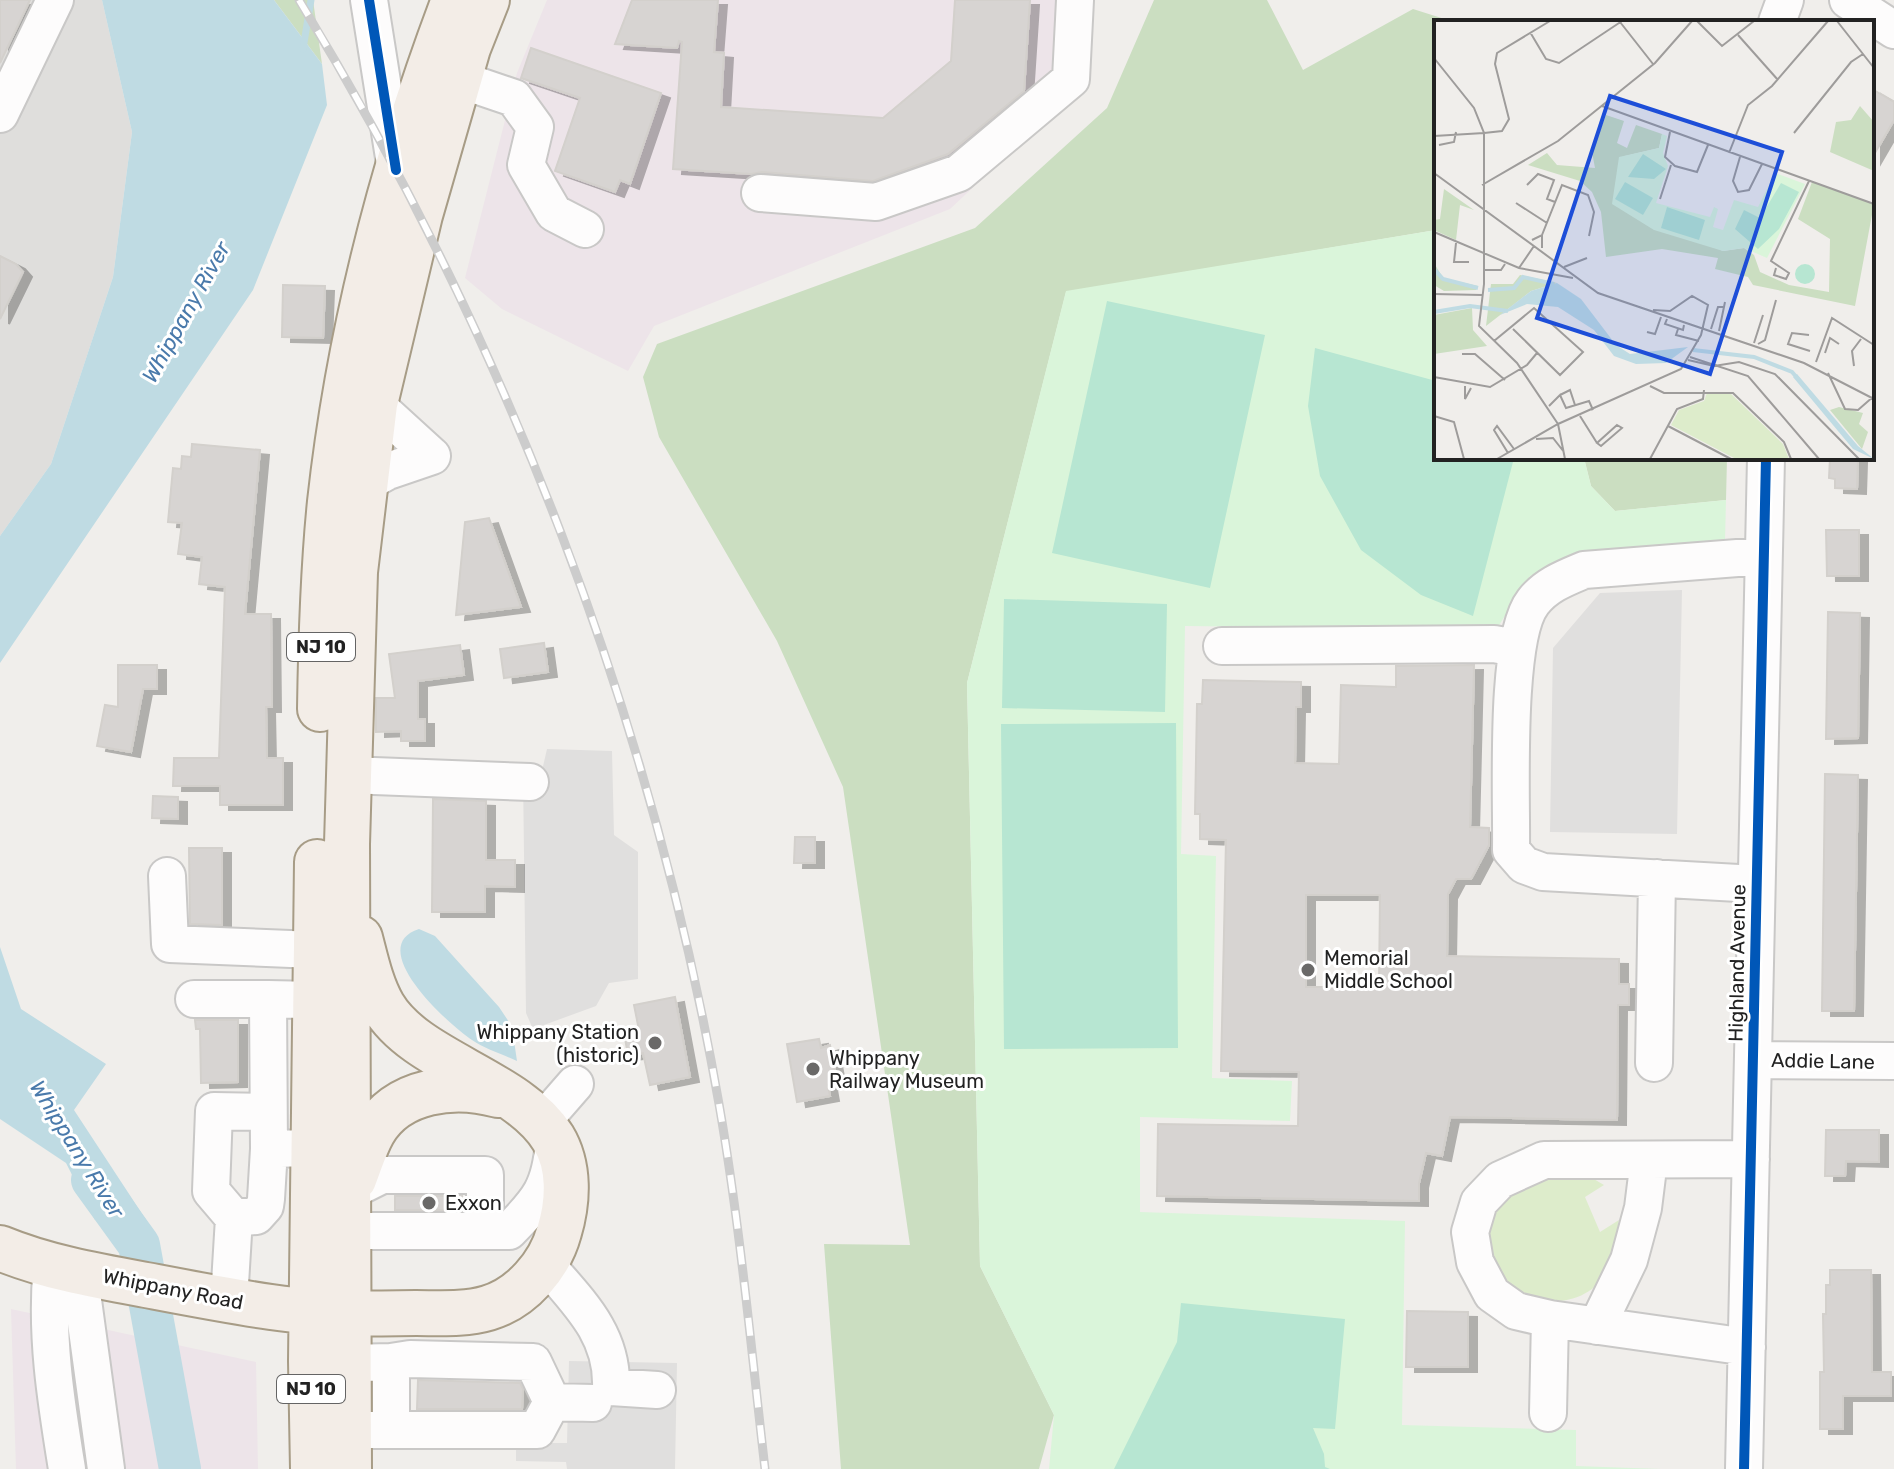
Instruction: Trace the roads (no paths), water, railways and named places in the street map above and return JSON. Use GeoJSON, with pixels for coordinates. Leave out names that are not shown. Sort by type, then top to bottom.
{"type":"FeatureCollection","features":[{"type":"Feature","properties":{"kind":"main road","name":"NJ 10"},"geometry":{"type":"LineString","coordinates":[[363,1443],[370,1363],[330,1311],[312,1148],[322,600],[330,502],[346,390],[382,223],[432,58],[454,0]]}},
{"type":"Feature","properties":{"kind":"main road","name":"NJ 10"},"geometry":{"type":"LineString","coordinates":[[313,1469],[330,1311],[349,1211],[347,844],[355,572],[375,404],[420,215],[458,79],[487,0]]}},
{"type":"Feature","properties":{"kind":"main road"},"geometry":{"type":"LineString","coordinates":[[347,844],[356,924],[371,981],[384,1008],[406,1032],[536,1121]]}},
{"type":"Feature","properties":{"kind":"main road"},"geometry":{"type":"LineString","coordinates":[[349,1211],[373,1132],[395,1108],[409,1099],[440,1091],[477,1089],[536,1121]]}},
{"type":"Feature","properties":{"kind":"main road","name":"Whippany Road"},"geometry":{"type":"LineString","coordinates":[[0,1248],[83,1272],[274,1308],[459,1312],[488,1308],[518,1293],[529,1283],[556,1242],[565,1211],[566,1178],[536,1121]]}},
{"type":"Feature","properties":{"kind":"street"},"geometry":{"type":"LineString","coordinates":[[0,114],[55,0]]}},
{"type":"Feature","properties":{"kind":"street"},"geometry":{"type":"LineString","coordinates":[[369,0],[396,170]]}},
{"type":"Feature","properties":{"kind":"street"},"geometry":{"type":"LineString","coordinates":[[760,193],[876,202],[959,173],[1071,79],[1075,0]]}},
{"type":"Feature","properties":{"kind":"street"},"geometry":{"type":"LineString","coordinates":[[1778,20],[1785,0]]}},
{"type":"Feature","properties":{"kind":"street"},"geometry":{"type":"LineString","coordinates":[[1848,0],[1894,30]]}},
{"type":"Feature","properties":{"kind":"street"},"geometry":{"type":"LineString","coordinates":[[458,79],[514,98],[535,127],[526,165],[554,213],[585,229]]}},
{"type":"Feature","properties":{"kind":"street"},"geometry":{"type":"LineString","coordinates":[[366,483],[410,462],[432,456],[375,404]]}},
{"type":"Feature","properties":{"kind":"street","name":"Highland Avenue"},"geometry":{"type":"LineString","coordinates":[[1744,1469],[1766,460]]}},
{"type":"Feature","properties":{"kind":"street"},"geometry":{"type":"LineString","coordinates":[[1756,884],[1543,872],[1524,865],[1511,850],[1513,683],[1516,648],[1531,603],[1556,581],[1584,570],[1763,556]]}},
{"type":"Feature","properties":{"kind":"street"},"geometry":{"type":"LineString","coordinates":[[1222,646],[1494,644],[1516,648]]}},
{"type":"Feature","properties":{"kind":"street"},"geometry":{"type":"LineString","coordinates":[[348,775],[530,782]]}},
{"type":"Feature","properties":{"kind":"street"},"geometry":{"type":"LineString","coordinates":[[167,876],[170,944],[315,950]]}},
{"type":"Feature","properties":{"kind":"street"},"geometry":{"type":"LineString","coordinates":[[1654,1063],[1657,878]]}},
{"type":"Feature","properties":{"kind":"street"},"geometry":{"type":"LineString","coordinates":[[194,999],[315,1000]]}},
{"type":"Feature","properties":{"kind":"street"},"geometry":{"type":"LineString","coordinates":[[234,1218],[256,1216],[265,1206],[269,1149],[268,999]]}},
{"type":"Feature","properties":{"kind":"street","name":"Addie Lane"},"geometry":{"type":"LineString","coordinates":[[1753,1060],[1894,1061]]}},
{"type":"Feature","properties":{"kind":"street"},"geometry":{"type":"LineString","coordinates":[[349,1211],[485,1231],[509,1231],[544,1191],[552,1173],[536,1121],[575,1084]]}},
{"type":"Feature","properties":{"kind":"street"},"geometry":{"type":"LineString","coordinates":[[224,1300],[234,1218],[211,1191],[214,1111],[267,1112]]}},
{"type":"Feature","properties":{"kind":"street"},"geometry":{"type":"LineString","coordinates":[[269,1149],[312,1148]]}},
{"type":"Feature","properties":{"kind":"street"},"geometry":{"type":"LineString","coordinates":[[1747,1347],[1550,1319],[1516,1311],[1492,1294],[1475,1262],[1470,1232],[1479,1202],[1500,1180],[1544,1160],[1751,1159]]}},
{"type":"Feature","properties":{"kind":"street"},"geometry":{"type":"LineString","coordinates":[[1597,1326],[1629,1260],[1643,1208],[1649,1160]]}},
{"type":"Feature","properties":{"kind":"street"},"geometry":{"type":"LineString","coordinates":[[349,1211],[382,1175],[485,1175],[485,1231]]}},
{"type":"Feature","properties":{"kind":"street"},"geometry":{"type":"LineString","coordinates":[[544,1262],[590,1317],[607,1345],[612,1366],[600,1392]]}},
{"type":"Feature","properties":{"kind":"street"},"geometry":{"type":"LineString","coordinates":[[67,1469],[48,1305],[83,1272]]}},
{"type":"Feature","properties":{"kind":"street"},"geometry":{"type":"LineString","coordinates":[[83,1272],[106,1469]]}},
{"type":"Feature","properties":{"kind":"street"},"geometry":{"type":"LineString","coordinates":[[1548,1413],[1550,1319]]}},
{"type":"Feature","properties":{"kind":"street"},"geometry":{"type":"LineString","coordinates":[[370,1363],[410,1359],[533,1362],[552,1402]]}},
{"type":"Feature","properties":{"kind":"street"},"geometry":{"type":"LineString","coordinates":[[552,1402],[600,1392],[657,1390]]}},
{"type":"Feature","properties":{"kind":"street"},"geometry":{"type":"LineString","coordinates":[[363,1443],[537,1430],[552,1402]]}},
{"type":"Feature","properties":{"kind":"water"},"geometry":{"type":"Polygon","coordinates":[[[102,0],[274,0],[322,64],[327,105],[253,290],[0,663],[0,536],[51,464],[113,277],[132,132],[102,0]]]}},
{"type":"Feature","properties":{"kind":"water"},"geometry":{"type":"Polygon","coordinates":[[[419,929],[435,936],[499,1007],[513,1034],[517,1061],[488,1049],[461,1032],[416,986],[400,952],[404,938],[419,929]]]}},
{"type":"Feature","properties":{"kind":"water"},"geometry":{"type":"Polygon","coordinates":[[[0,947],[21,1009],[106,1064],[74,1110],[154,1232],[95,1220],[66,1163],[0,1119],[0,947]]]}},
{"type":"Feature","properties":{"kind":"waterway"},"geometry":{"type":"LineString","coordinates":[[303,49],[311,0]]}},
{"type":"Feature","properties":{"kind":"waterway","name":"Whippany River"},"geometry":{"type":"LineString","coordinates":[[92,1180],[139,1245],[180,1469]]}},
{"type":"Feature","properties":{"kind":"railway"},"geometry":{"type":"LineString","coordinates":[[299,0],[373,128],[442,260],[504,395],[561,532],[611,672],[654,814],[690,958],[719,1104],[739,1240],[765,1469]]}},
{"type":"Feature","properties":{"kind":"place","name":"Memorial Middle School"},"geometry":{"type":"Point","coordinates":[1308,970]}},
{"type":"Feature","properties":{"kind":"place","name":"Whippany Station (historic)"},"geometry":{"type":"Point","coordinates":[655,1043]}},
{"type":"Feature","properties":{"kind":"place","name":"Whippany Railway Museum"},"geometry":{"type":"Point","coordinates":[813,1069]}},
{"type":"Feature","properties":{"kind":"place","name":"Exxon"},"geometry":{"type":"Point","coordinates":[429,1203]}}]}
